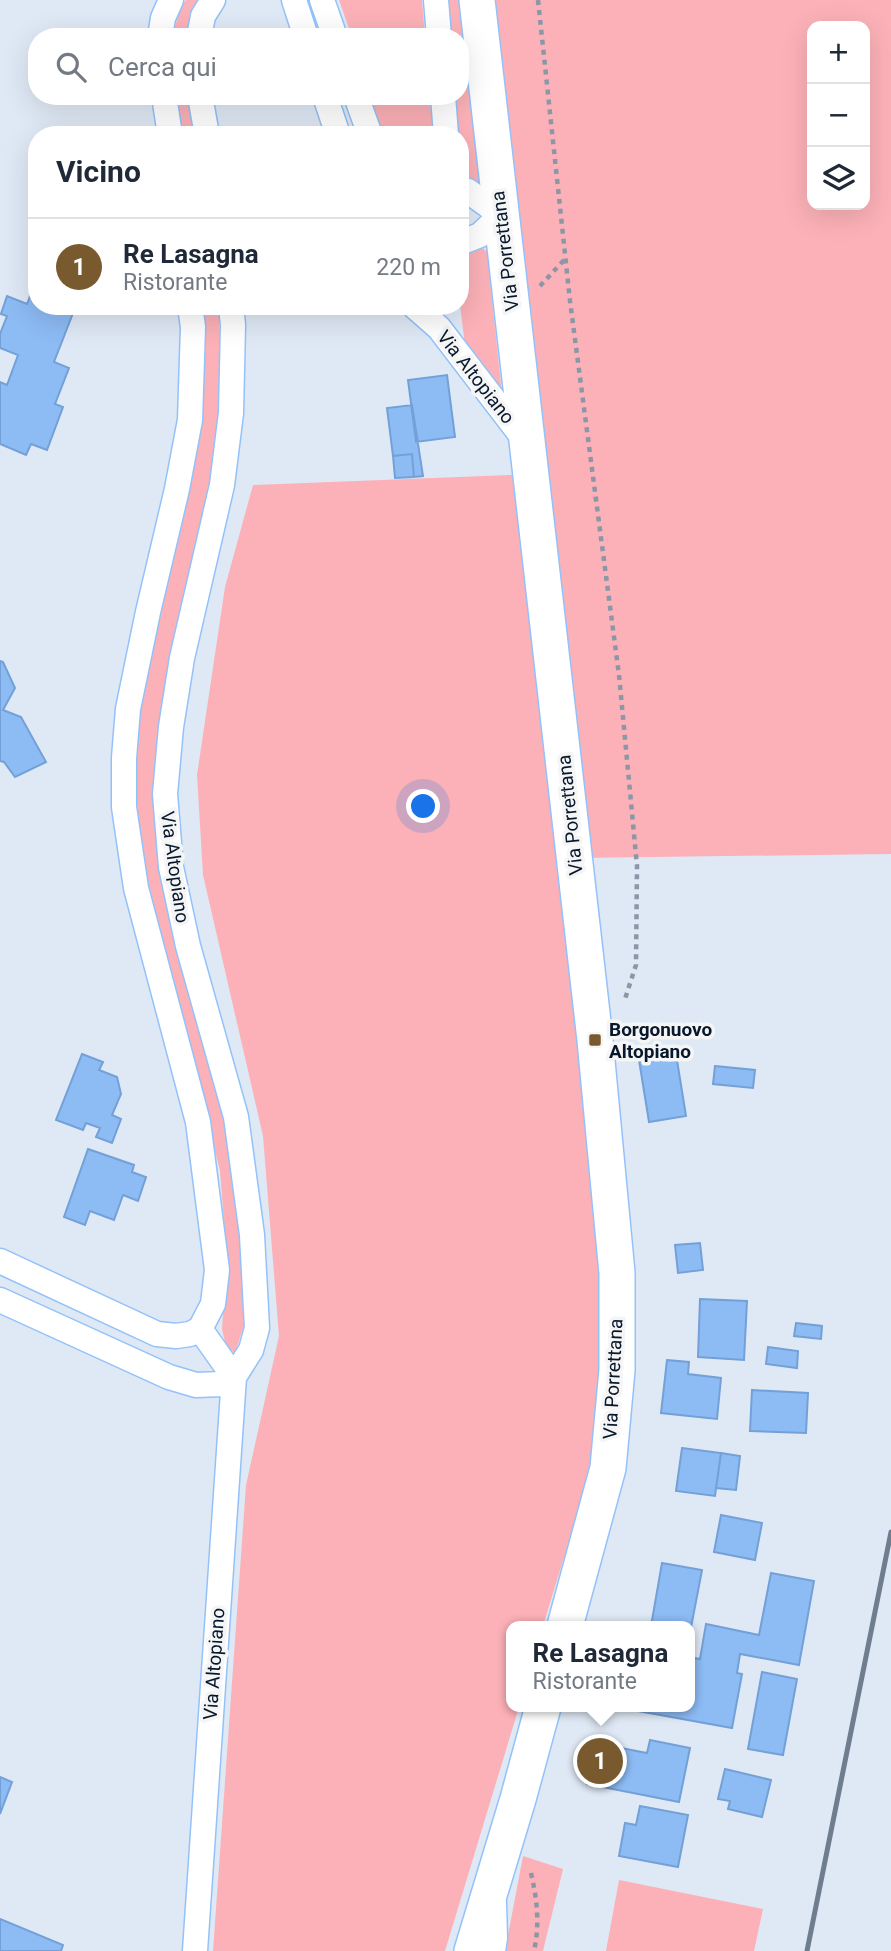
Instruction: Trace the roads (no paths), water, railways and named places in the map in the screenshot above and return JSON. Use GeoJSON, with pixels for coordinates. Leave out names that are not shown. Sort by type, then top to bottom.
{"type":"FeatureCollection","features":[{"type":"Feature","properties":{"kind":"main road","name":"Via Porrettana"},"geometry":{"type":"LineString","coordinates":[[477,0],[595,1040],[617,1273],[617,1370],[608,1468],[566,1621]]}},
{"type":"Feature","properties":{"kind":"main road"},"geometry":{"type":"LineString","coordinates":[[472,1951],[542,1712]]}},
{"type":"Feature","properties":{"kind":"street"},"geometry":{"type":"LineString","coordinates":[[161,28],[171,0]]}},
{"type":"Feature","properties":{"kind":"street"},"geometry":{"type":"LineString","coordinates":[[201,28],[203,16],[213,0]]}},
{"type":"Feature","properties":{"kind":"street"},"geometry":{"type":"LineString","coordinates":[[294,0],[303,28]]}},
{"type":"Feature","properties":{"kind":"street"},"geometry":{"type":"LineString","coordinates":[[322,0],[332,28]]}},
{"type":"Feature","properties":{"kind":"street"},"geometry":{"type":"LineString","coordinates":[[436,0],[438,28]]}},
{"type":"Feature","properties":{"kind":"street"},"geometry":{"type":"LineString","coordinates":[[165,105],[169,126]]}},
{"type":"Feature","properties":{"kind":"street"},"geometry":{"type":"LineString","coordinates":[[202,105],[205,126]]}},
{"type":"Feature","properties":{"kind":"street"},"geometry":{"type":"LineString","coordinates":[[328,105],[335,126]]}},
{"type":"Feature","properties":{"kind":"street"},"geometry":{"type":"LineString","coordinates":[[359,105],[367,126]]}},
{"type":"Feature","properties":{"kind":"street"},"geometry":{"type":"LineString","coordinates":[[444,105],[445,126]]}},
{"type":"Feature","properties":{"kind":"street"},"geometry":{"type":"LineString","coordinates":[[469,192],[501,215],[480,235],[469,239]]}},
{"type":"Feature","properties":{"kind":"street","name":"Via Altopiano"},"geometry":{"type":"LineString","coordinates":[[191,315],[190,420],[128,709],[124,807],[136,888],[198,1122],[207,1182],[217,1270],[213,1304],[200,1329]]}},
{"type":"Feature","properties":{"kind":"street","name":"Via Altopiano"},"geometry":{"type":"LineString","coordinates":[[195,1951],[234,1377],[251,1350],[257,1328],[252,1235],[236,1116],[188,946],[171,867],[165,794],[171,727],[183,658],[222,485],[231,413],[232,315]]}},
{"type":"Feature","properties":{"kind":"street","name":"Via Altopiano"},"geometry":{"type":"LineString","coordinates":[[426,315],[439,328],[527,443]]}},
{"type":"Feature","properties":{"kind":"street"},"geometry":{"type":"LineString","coordinates":[[0,1261],[157,1334],[176,1336],[200,1329],[234,1377],[222,1384],[196,1385],[169,1377],[0,1300]]}},
{"type":"Feature","properties":{"kind":"street"},"geometry":{"type":"LineString","coordinates":[[493,1951],[494,1878]]}},
{"type":"Feature","properties":{"kind":"railway"},"geometry":{"type":"LineString","coordinates":[[807,1951],[891,1532]]}},
{"type":"Feature","properties":{"kind":"place","name":"Borgonuovo Altopiano"},"geometry":{"type":"Point","coordinates":[595,1040]}},
{"type":"Feature","properties":{"kind":"place","name":"Re Lasagna"},"geometry":{"type":"Point","coordinates":[600,1761]}}]}
